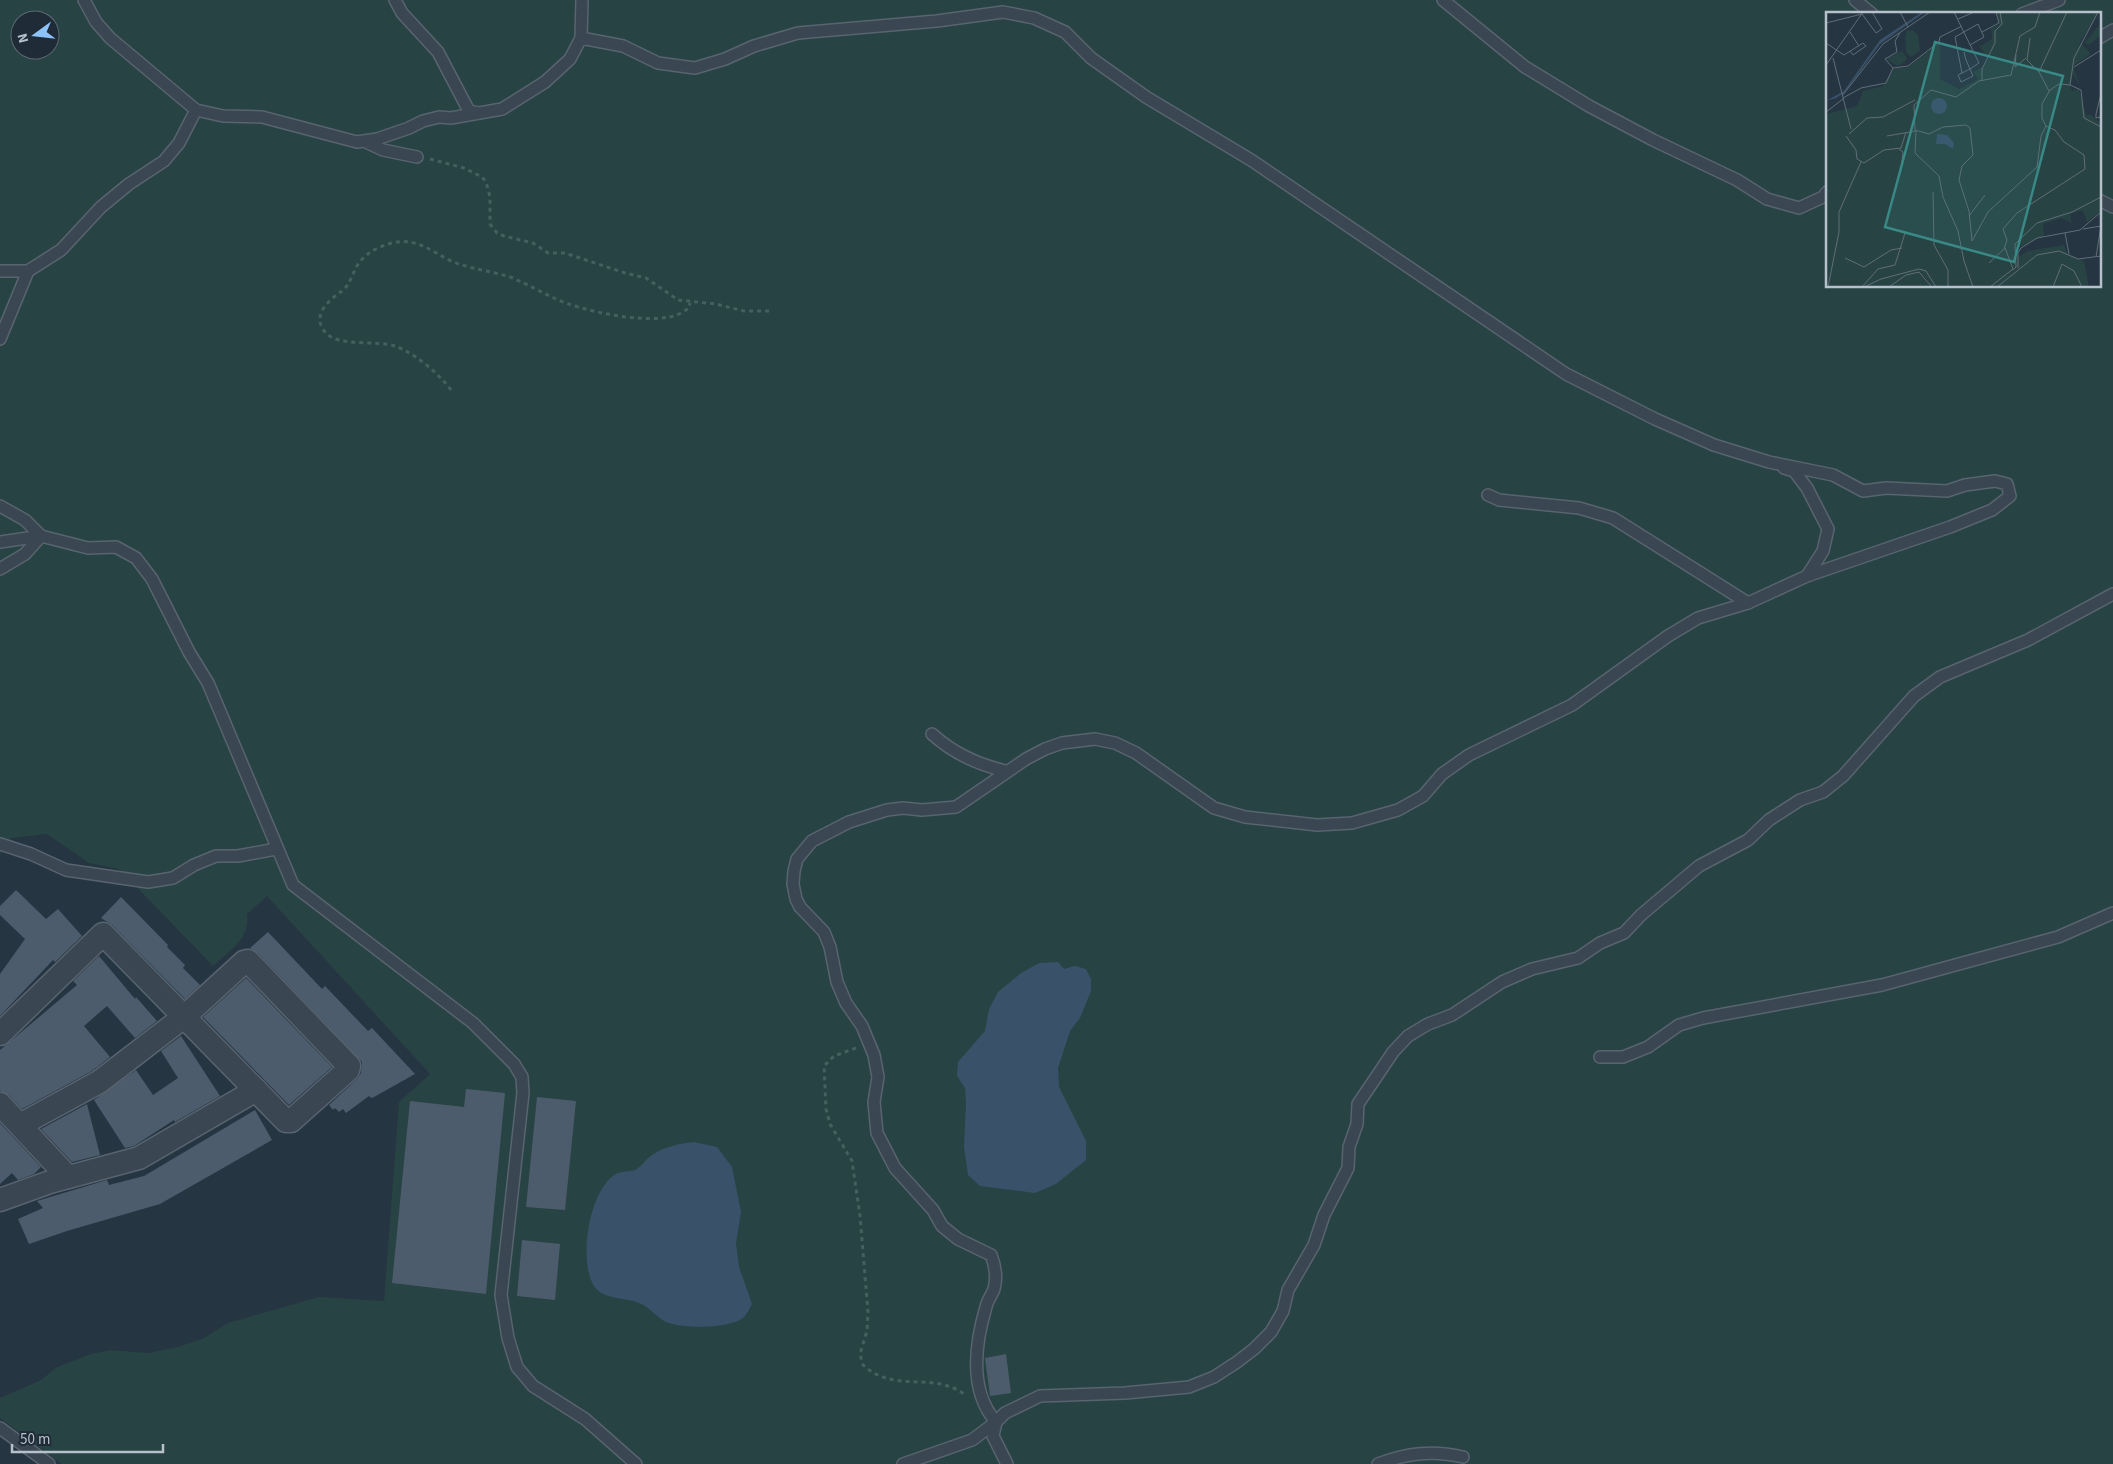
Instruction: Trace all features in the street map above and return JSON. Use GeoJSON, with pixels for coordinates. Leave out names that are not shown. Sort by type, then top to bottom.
{"type":"FeatureCollection","features":[{"type":"Feature","properties":{"kind":"street"},"geometry":{"type":"LineString","coordinates":[[0,1034],[103,934],[185,1016],[286,1121],[291,1121],[348,1070],[349,1066],[248,961],[244,962],[185,1016],[99,1082],[20,1125]]}},
{"type":"Feature","properties":{"kind":"street"},"geometry":{"type":"LineString","coordinates":[[0,1200],[68,1177],[139,1158],[256,1090]]}},
{"type":"Feature","properties":{"kind":"street"},"geometry":{"type":"LineString","coordinates":[[0,1104],[68,1177]]}},
{"type":"Feature","properties":{"kind":"lane"},"geometry":{"type":"LineString","coordinates":[[84,0],[96,22],[110,38],[196,110],[223,116],[262,117],[357,142],[366,142],[409,128],[423,120],[502,109],[545,82],[570,59],[581,38],[582,0]]}},
{"type":"Feature","properties":{"kind":"lane"},"geometry":{"type":"LineString","coordinates":[[395,0],[402,13],[438,52],[469,111],[480,113]]}},
{"type":"Feature","properties":{"kind":"lane"},"geometry":{"type":"LineString","coordinates":[[1444,0],[1525,67],[1589,106],[1653,140],[1737,180],[1767,199],[1799,208],[1823,197],[1826,193]]}},
{"type":"Feature","properties":{"kind":"lane"},"geometry":{"type":"LineString","coordinates":[[1855,0],[1870,12]]}},
{"type":"Feature","properties":{"kind":"lane"},"geometry":{"type":"LineString","coordinates":[[2027,12],[2058,0]]}},
{"type":"Feature","properties":{"kind":"lane"},"geometry":{"type":"LineString","coordinates":[[581,38],[623,46],[658,63],[695,68],[725,59],[754,46],[798,33],[937,21],[1003,12],[1034,18],[1065,32],[1091,58],[1146,96],[1251,160],[1566,374],[1714,445],[1794,471],[1807,488],[1828,529],[1823,551],[1807,576]]}},
{"type":"Feature","properties":{"kind":"lane"},"geometry":{"type":"LineString","coordinates":[[2100,37],[2113,30]]}},
{"type":"Feature","properties":{"kind":"lane"},"geometry":{"type":"LineString","coordinates":[[0,271],[28,271],[61,250],[101,207],[129,184],[164,161],[178,143],[196,110]]}},
{"type":"Feature","properties":{"kind":"lane"},"geometry":{"type":"LineString","coordinates":[[366,142],[390,152],[417,157]]}},
{"type":"Feature","properties":{"kind":"lane"},"geometry":{"type":"LineString","coordinates":[[2100,200],[2113,207]]}},
{"type":"Feature","properties":{"kind":"lane"},"geometry":{"type":"LineString","coordinates":[[0,339],[28,271]]}},
{"type":"Feature","properties":{"kind":"lane"},"geometry":{"type":"LineString","coordinates":[[996,1422],[985,1409],[977,1374],[977,1344],[986,1305],[994,1289],[995,1265],[991,1255],[958,1239],[942,1226],[933,1210],[896,1168],[877,1133],[874,1102],[878,1077],[869,1044],[862,1026],[846,1002],[837,982],[830,947],[824,932],[800,907],[796,898],[793,884],[797,859],[812,841],[849,822],[887,810],[903,808],[922,810],[956,807],[1006,772],[1045,749],[1062,743],[1096,739],[1115,743],[1136,753],[1214,808],[1245,817],[1317,825],[1352,823],[1398,810],[1423,796],[1442,774],[1469,755],[1572,705],[1668,636],[1698,618],[1748,603],[1807,576],[1950,527],[1992,510],[2010,496],[2010,487],[2007,484],[1995,482],[1965,485],[1948,491],[1886,488],[1863,491],[1833,475],[1769,462]]}},
{"type":"Feature","properties":{"kind":"lane"},"geometry":{"type":"LineString","coordinates":[[1488,496],[1499,500],[1580,508],[1613,518],[1748,603]]}},
{"type":"Feature","properties":{"kind":"lane"},"geometry":{"type":"LineString","coordinates":[[0,506],[25,520],[42,536]]}},
{"type":"Feature","properties":{"kind":"lane"},"geometry":{"type":"LineString","coordinates":[[0,569],[25,554],[42,536]]}},
{"type":"Feature","properties":{"kind":"lane"},"geometry":{"type":"LineString","coordinates":[[0,542],[42,536],[88,548],[116,547],[136,558],[147,572],[208,683],[292,885],[473,1023],[514,1064],[522,1077],[524,1093],[501,1295],[508,1338],[517,1367],[532,1386],[585,1419],[636,1464]]}},
{"type":"Feature","properties":{"kind":"lane"},"geometry":{"type":"LineString","coordinates":[[903,1464],[972,1440],[1005,1413],[1040,1396],[1125,1393],[1189,1386],[1214,1377],[1249,1353],[1271,1332],[1283,1311],[1288,1290],[1314,1245],[1324,1215],[1348,1168],[1349,1147],[1358,1124],[1358,1104],[1393,1052],[1408,1036],[1428,1024],[1452,1015],[1502,982],[1532,969],[1578,958],[1600,943],[1624,933],[1640,915],[1699,866],[1748,840],[1769,820],[1800,800],[1823,792],[1843,776],[1914,696],[1940,677],[2028,640],[2113,594]]}},
{"type":"Feature","properties":{"kind":"lane"},"geometry":{"type":"LineString","coordinates":[[932,734],[942,743],[973,760],[1006,772]]}},
{"type":"Feature","properties":{"kind":"lane"},"geometry":{"type":"LineString","coordinates":[[0,844],[31,854],[66,870],[148,882],[173,878],[194,865],[216,856],[238,856],[276,850]]}},
{"type":"Feature","properties":{"kind":"lane"},"geometry":{"type":"LineString","coordinates":[[1600,1057],[1623,1057],[1632,1054],[1648,1047],[1679,1025],[1703,1018],[1882,985],[2058,937],[2113,912]]}},
{"type":"Feature","properties":{"kind":"lane"},"geometry":{"type":"LineString","coordinates":[[996,1422],[993,1436],[1007,1464]]}},
{"type":"Feature","properties":{"kind":"lane"},"geometry":{"type":"LineString","coordinates":[[0,1428],[49,1464]]}},
{"type":"Feature","properties":{"kind":"lane"},"geometry":{"type":"LineString","coordinates":[[1378,1464],[1404,1456],[1425,1453],[1444,1452],[1463,1457]]}},
{"type":"Feature","properties":{"kind":"path"},"geometry":{"type":"LineString","coordinates":[[417,157],[441,161],[472,171],[482,177],[486,182],[490,197],[490,224],[497,233],[533,243],[548,253],[564,253],[624,273],[646,278],[672,297],[690,303],[716,304],[744,311],[772,310]]}},
{"type":"Feature","properties":{"kind":"path"},"geometry":{"type":"LineString","coordinates":[[451,390],[407,351],[375,342],[338,340],[326,332],[320,320],[322,309],[348,286],[362,259],[376,249],[392,243],[413,241],[452,261],[507,276],[555,299],[603,314],[669,318],[689,308],[690,303]]}},
{"type":"Feature","properties":{"kind":"path"},"geometry":{"type":"LineString","coordinates":[[869,1044],[834,1056],[824,1066],[826,1109],[830,1124],[852,1161],[860,1216],[868,1312],[867,1331],[860,1354],[863,1365],[881,1377],[893,1381],[916,1384],[937,1382],[953,1386],[985,1409]]}},
{"type":"Feature","properties":{"kind":"green space"},"geometry":{"type":"Polygon","coordinates":[[[0,0],[2113,0],[2113,1464],[62,1464],[0,1418],[0,1398],[41,1380],[57,1367],[91,1354],[110,1350],[148,1353],[178,1347],[204,1338],[228,1323],[319,1297],[384,1301],[399,1102],[430,1074],[267,896],[247,914],[245,931],[238,944],[213,966],[119,869],[89,863],[47,834],[12,838],[5,844],[0,856],[0,0]]]}},
{"type":"Feature","properties":{"kind":"water"},"geometry":{"type":"Polygon","coordinates":[[[1058,962],[1064,969],[1075,966],[1086,969],[1091,979],[1091,991],[1080,1018],[1070,1031],[1058,1068],[1059,1087],[1086,1141],[1086,1160],[1056,1184],[1035,1193],[980,1186],[968,1175],[964,1147],[965,1088],[957,1076],[958,1062],[985,1031],[989,1009],[998,992],[1021,973],[1039,963],[1058,962]]]}},
{"type":"Feature","properties":{"kind":"water"},"geometry":{"type":"Polygon","coordinates":[[[694,1142],[717,1147],[732,1167],[741,1212],[736,1243],[739,1267],[752,1304],[744,1317],[738,1321],[718,1326],[694,1327],[673,1324],[662,1320],[639,1303],[603,1294],[594,1286],[589,1275],[587,1260],[589,1226],[593,1209],[599,1194],[607,1182],[618,1173],[635,1170],[662,1149],[694,1142]]]}},
{"type":"Feature","properties":{"kind":"building"},"geometry":{"type":"Polygon","coordinates":[[[16,890],[46,919],[58,909],[82,936],[55,962],[53,960],[0,1016],[0,974],[25,939],[0,915],[0,906],[16,890]]]}},
{"type":"Feature","properties":{"kind":"building"},"geometry":{"type":"Polygon","coordinates":[[[121,897],[168,945],[167,947],[185,965],[183,968],[200,985],[185,999],[112,925],[101,918],[121,897]]]}},
{"type":"Feature","properties":{"kind":"building"},"geometry":{"type":"Polygon","coordinates":[[[268,932],[322,989],[325,986],[368,1031],[372,1028],[415,1074],[374,1097],[371,1098],[369,1096],[346,1113],[343,1109],[339,1112],[335,1108],[333,1110],[329,1105],[357,1079],[361,1073],[362,1062],[257,952],[250,948],[268,932]]]}},
{"type":"Feature","properties":{"kind":"building"},"geometry":{"type":"Polygon","coordinates":[[[99,956],[135,999],[136,997],[157,1021],[135,1038],[107,1006],[84,1026],[110,1057],[92,1071],[22,1109],[9,1095],[0,1091],[0,1050],[77,985],[73,981],[99,956]]]}},
{"type":"Feature","properties":{"kind":"building"},"geometry":{"type":"Polygon","coordinates":[[[246,978],[332,1067],[289,1105],[203,1017],[246,978]]]}},
{"type":"Feature","properties":{"kind":"building"},"geometry":{"type":"Polygon","coordinates":[[[181,1036],[220,1096],[175,1122],[174,1120],[134,1146],[125,1148],[94,1100],[136,1070],[153,1095],[178,1078],[161,1051],[181,1036]]]}},
{"type":"Feature","properties":{"kind":"building"},"geometry":{"type":"Polygon","coordinates":[[[466,1089],[505,1093],[486,1294],[392,1283],[410,1101],[464,1107],[466,1089]]]}},
{"type":"Feature","properties":{"kind":"building"},"geometry":{"type":"Polygon","coordinates":[[[537,1097],[576,1101],[565,1210],[526,1207],[537,1097]]]}},
{"type":"Feature","properties":{"kind":"building"},"geometry":{"type":"Polygon","coordinates":[[[87,1104],[100,1155],[72,1162],[41,1129],[87,1104]]]}},
{"type":"Feature","properties":{"kind":"building"},"geometry":{"type":"Polygon","coordinates":[[[255,1110],[272,1140],[160,1204],[29,1244],[18,1219],[43,1208],[37,1201],[107,1180],[109,1185],[144,1176],[255,1110]]]}},
{"type":"Feature","properties":{"kind":"building"},"geometry":{"type":"Polygon","coordinates":[[[0,1123],[41,1167],[34,1174],[18,1180],[12,1173],[0,1184],[0,1123]]]}},
{"type":"Feature","properties":{"kind":"building"},"geometry":{"type":"Polygon","coordinates":[[[522,1240],[560,1244],[555,1300],[517,1296],[522,1240]]]}},
{"type":"Feature","properties":{"kind":"building"},"geometry":{"type":"Polygon","coordinates":[[[1006,1354],[1011,1393],[990,1396],[985,1358],[1006,1354]]]}}]}
